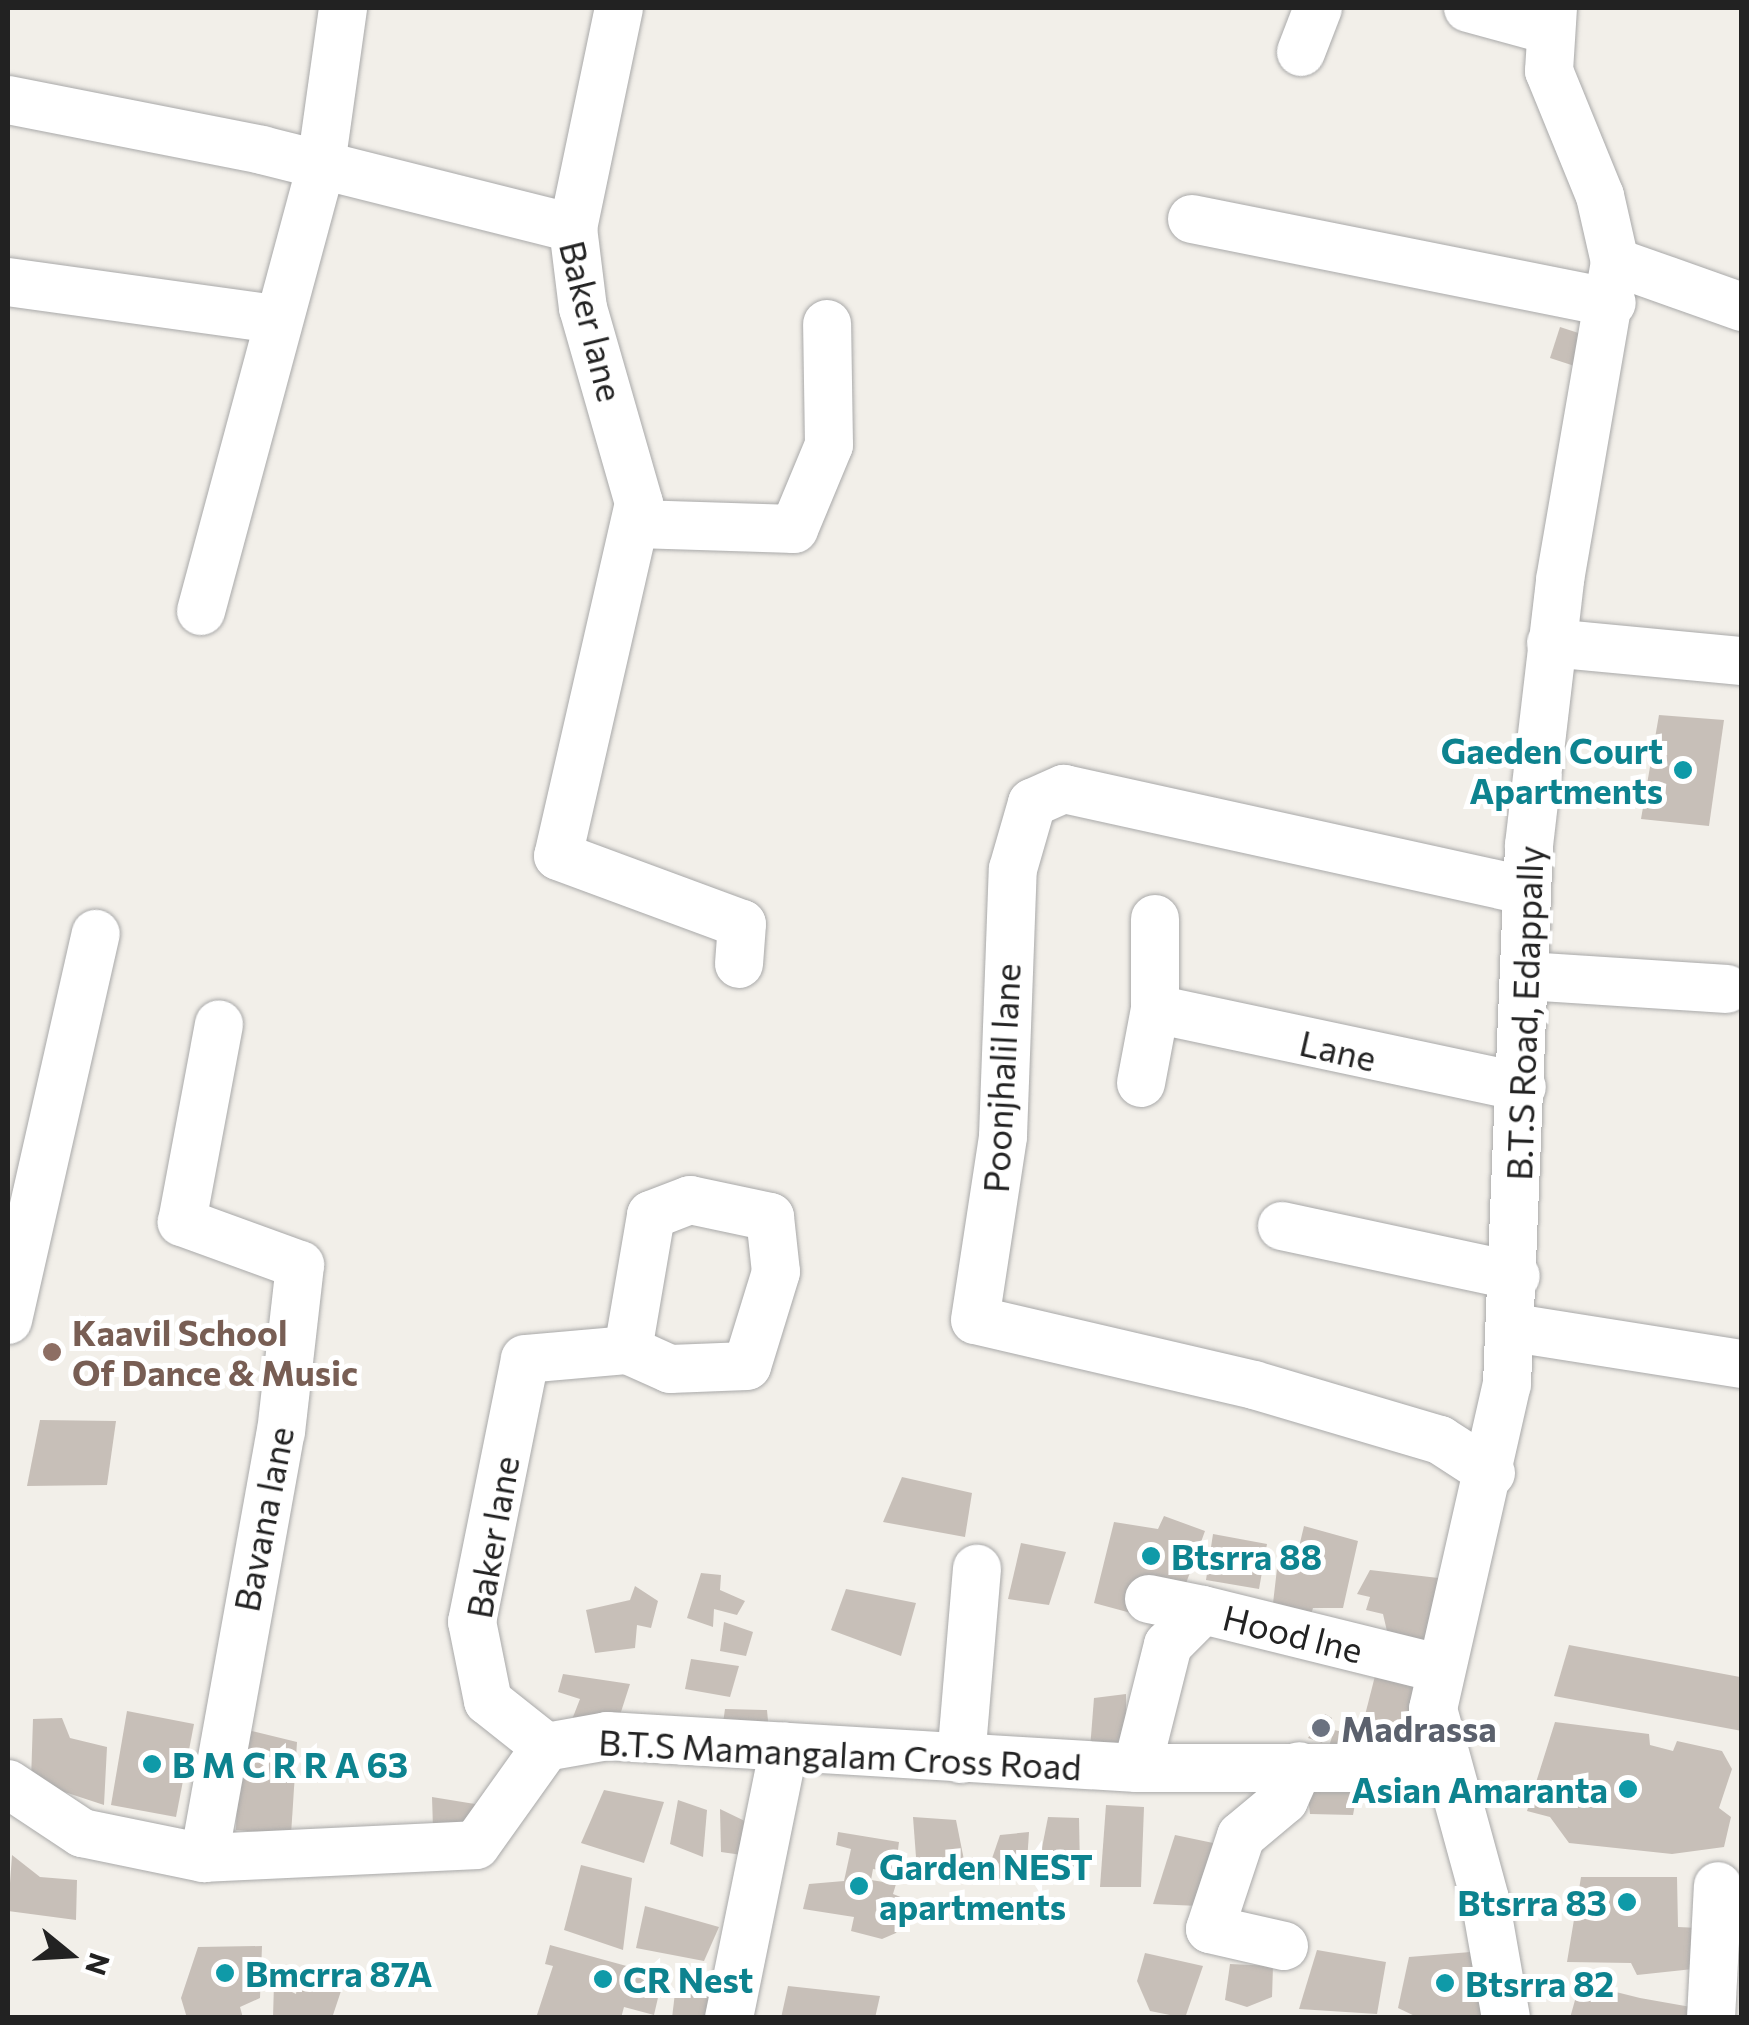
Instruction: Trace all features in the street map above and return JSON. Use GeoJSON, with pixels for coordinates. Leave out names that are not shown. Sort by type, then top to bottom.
{"type":"FeatureCollection","features":[{"type":"Feature","properties":{"kind":"street"},"geometry":{"type":"LineString","coordinates":[[202,610],[276,319],[321,164],[344,8]]}},
{"type":"Feature","properties":{"kind":"street"},"geometry":{"type":"LineString","coordinates":[[574,228],[619,8]]}},
{"type":"Feature","properties":{"kind":"street"},"geometry":{"type":"LineString","coordinates":[[1302,52],[1318,8]]}},
{"type":"Feature","properties":{"kind":"street"},"geometry":{"type":"LineString","coordinates":[[1468,8],[1551,19]]}},
{"type":"Feature","properties":{"kind":"street","name":"B.T.S Road, Edappally"},"geometry":{"type":"LineString","coordinates":[[1506,2018],[1486,1899],[1442,1768],[1438,1668],[1491,1473],[1514,1328],[1527,976],[1525,890],[1551,643],[1614,283],[1600,196],[1549,71],[1551,19]]}},
{"type":"Feature","properties":{"kind":"street","name":"Baker lane"},"geometry":{"type":"LineString","coordinates":[[8,100],[321,164],[574,228],[591,338],[634,463],[637,524],[558,856],[742,924],[738,964]]}},
{"type":"Feature","properties":{"kind":"street"},"geometry":{"type":"LineString","coordinates":[[1192,220],[1614,283],[1742,307]]}},
{"type":"Feature","properties":{"kind":"street"},"geometry":{"type":"LineString","coordinates":[[8,282],[276,319]]}},
{"type":"Feature","properties":{"kind":"street"},"geometry":{"type":"LineString","coordinates":[[637,524],[794,528],[829,445],[827,324]]}},
{"type":"Feature","properties":{"kind":"street"},"geometry":{"type":"LineString","coordinates":[[1551,643],[1742,662]]}},
{"type":"Feature","properties":{"kind":"street","name":"Poonjhalil lane"},"geometry":{"type":"LineString","coordinates":[[1491,1473],[1440,1440],[1254,1385],[975,1320],[1003,1136],[1013,870],[1032,803],[1064,790],[1525,890]]}},
{"type":"Feature","properties":{"kind":"street"},"geometry":{"type":"LineString","coordinates":[[1141,1084],[1155,1008],[1155,919]]}},
{"type":"Feature","properties":{"kind":"street"},"geometry":{"type":"LineString","coordinates":[[8,1320],[96,934]]}},
{"type":"Feature","properties":{"kind":"street"},"geometry":{"type":"LineString","coordinates":[[1527,976],[1727,989]]}},
{"type":"Feature","properties":{"kind":"street","name":"Lane"},"geometry":{"type":"LineString","coordinates":[[1155,1008],[1522,1086]]}},
{"type":"Feature","properties":{"kind":"street","name":"Bavana lane"},"geometry":{"type":"LineString","coordinates":[[204,1858],[281,1432],[300,1265],[182,1222],[220,1024]]}},
{"type":"Feature","properties":{"kind":"street"},"geometry":{"type":"LineString","coordinates":[[1282,1226],[1516,1276]]}},
{"type":"Feature","properties":{"kind":"street"},"geometry":{"type":"LineString","coordinates":[[1514,1328],[1742,1364]]}},
{"type":"Feature","properties":{"kind":"street","name":"Baker lane"},"geometry":{"type":"LineString","coordinates":[[546,1747],[488,1701],[472,1622],[526,1358],[628,1350]]}},
{"type":"Feature","properties":{"kind":"street"},"geometry":{"type":"LineString","coordinates":[[961,1759],[977,1569]]}},
{"type":"Feature","properties":{"kind":"street"},"geometry":{"type":"LineString","coordinates":[[1149,1599],[1203,1610]]}},
{"type":"Feature","properties":{"kind":"street","name":"Hood lne"},"geometry":{"type":"LineString","coordinates":[[1138,1768],[1168,1645],[1203,1610],[1438,1668]]}},
{"type":"Feature","properties":{"kind":"street","name":"B.T.S Mamangalam Cross Road"},"geometry":{"type":"LineString","coordinates":[[8,1784],[82,1833],[204,1858],[476,1845],[546,1747],[607,1736],[1138,1768],[1442,1768]]}},
{"type":"Feature","properties":{"kind":"street"},"geometry":{"type":"LineString","coordinates":[[729,2018],[784,1748]]}},
{"type":"Feature","properties":{"kind":"street"},"geometry":{"type":"LineString","coordinates":[[1284,1946],[1210,1928],[1242,1836],[1284,1800],[1299,1766]]}},
{"type":"Feature","properties":{"kind":"street"},"geometry":{"type":"LineString","coordinates":[[1710,2018],[1718,1886]]}},
{"type":"Feature","properties":{"kind":"building"},"geometry":{"type":"Polygon","coordinates":[[[1560,327],[1603,341],[1596,373],[1550,358],[1560,327]]]}},
{"type":"Feature","properties":{"kind":"building","name":"Gaeden Court Apartments"},"geometry":{"type":"Polygon","coordinates":[[[1659,715],[1724,720],[1709,826],[1641,819],[1659,715]]]}},
{"type":"Feature","properties":{"kind":"building"},"geometry":{"type":"Polygon","coordinates":[[[40,1420],[116,1421],[107,1485],[27,1486],[40,1420]]]}},
{"type":"Feature","properties":{"kind":"building"},"geometry":{"type":"Polygon","coordinates":[[[902,1477],[972,1493],[965,1537],[883,1522],[902,1477]]]}},
{"type":"Feature","properties":{"kind":"building","name":"Btsrra 88"},"geometry":{"type":"Polygon","coordinates":[[[1164,1516],[1205,1531],[1184,1589],[1141,1581],[1131,1613],[1094,1603],[1114,1522],[1158,1529],[1164,1516]]]}},
{"type":"Feature","properties":{"kind":"building"},"geometry":{"type":"Polygon","coordinates":[[[1304,1526],[1358,1541],[1343,1608],[1313,1608],[1308,1624],[1272,1612],[1278,1560],[1299,1547],[1304,1526]]]}},
{"type":"Feature","properties":{"kind":"building"},"geometry":{"type":"Polygon","coordinates":[[[1213,1534],[1267,1544],[1259,1589],[1206,1580],[1213,1534]]]}},
{"type":"Feature","properties":{"kind":"building"},"geometry":{"type":"Polygon","coordinates":[[[1021,1543],[1066,1552],[1049,1605],[1008,1599],[1021,1543]]]}},
{"type":"Feature","properties":{"kind":"building"},"geometry":{"type":"Polygon","coordinates":[[[1370,1570],[1447,1579],[1425,1644],[1389,1640],[1383,1614],[1366,1610],[1370,1597],[1357,1594],[1370,1570]]]}},
{"type":"Feature","properties":{"kind":"building"},"geometry":{"type":"Polygon","coordinates":[[[701,1573],[721,1575],[720,1590],[745,1601],[737,1615],[714,1609],[713,1627],[687,1618],[701,1573]]]}},
{"type":"Feature","properties":{"kind":"building"},"geometry":{"type":"Polygon","coordinates":[[[635,1586],[658,1601],[651,1628],[637,1625],[635,1648],[595,1653],[586,1610],[630,1600],[635,1586]]]}},
{"type":"Feature","properties":{"kind":"building"},"geometry":{"type":"Polygon","coordinates":[[[846,1589],[916,1603],[901,1656],[831,1630],[846,1589]]]}},
{"type":"Feature","properties":{"kind":"building"},"geometry":{"type":"Polygon","coordinates":[[[724,1622],[753,1632],[746,1656],[720,1651],[724,1622]]]}},
{"type":"Feature","properties":{"kind":"building"},"geometry":{"type":"Polygon","coordinates":[[[1569,1645],[1740,1677],[1742,1731],[1554,1696],[1569,1645]]]}},
{"type":"Feature","properties":{"kind":"building"},"geometry":{"type":"Polygon","coordinates":[[[691,1659],[739,1666],[730,1697],[685,1689],[691,1659]]]}},
{"type":"Feature","properties":{"kind":"building"},"geometry":{"type":"Polygon","coordinates":[[[563,1674],[630,1684],[620,1715],[566,1735],[580,1699],[558,1692],[563,1674]]]}},
{"type":"Feature","properties":{"kind":"building"},"geometry":{"type":"Polygon","coordinates":[[[1375,1676],[1419,1688],[1404,1739],[1363,1723],[1375,1676]]]}},
{"type":"Feature","properties":{"kind":"building"},"geometry":{"type":"Polygon","coordinates":[[[1126,1694],[1126,1756],[1090,1749],[1094,1698],[1126,1694]]]}},
{"type":"Feature","properties":{"kind":"building"},"geometry":{"type":"Polygon","coordinates":[[[725,1709],[767,1710],[769,1732],[722,1730],[725,1709]]]}},
{"type":"Feature","properties":{"kind":"building","name":"B M C R R A 63"},"geometry":{"type":"Polygon","coordinates":[[[127,1711],[194,1724],[176,1817],[111,1805],[127,1711]]]}},
{"type":"Feature","properties":{"kind":"building","name":"Madrassa"},"geometry":{"type":"Polygon","coordinates":[[[1325,1714],[1332,1718],[1322,1743],[1308,1738],[1325,1714]]]}},
{"type":"Feature","properties":{"kind":"building"},"geometry":{"type":"Polygon","coordinates":[[[62,1718],[70,1738],[107,1747],[104,1805],[31,1781],[33,1719],[62,1718]]]}},
{"type":"Feature","properties":{"kind":"building","name":"Asian Amaranta"},"geometry":{"type":"Polygon","coordinates":[[[1555,1722],[1649,1734],[1650,1745],[1673,1751],[1677,1741],[1722,1751],[1732,1769],[1719,1808],[1731,1817],[1724,1847],[1672,1854],[1569,1843],[1550,1817],[1527,1811],[1555,1722]]]}},
{"type":"Feature","properties":{"kind":"building"},"geometry":{"type":"Polygon","coordinates":[[[239,1728],[297,1742],[291,1835],[236,1830],[239,1728]]]}},
{"type":"Feature","properties":{"kind":"building"},"geometry":{"type":"Polygon","coordinates":[[[1334,1730],[1370,1738],[1363,1756],[1328,1750],[1334,1730]]]}},
{"type":"Feature","properties":{"kind":"building"},"geometry":{"type":"Polygon","coordinates":[[[1359,1783],[1353,1815],[1310,1814],[1307,1787],[1359,1783]]]}},
{"type":"Feature","properties":{"kind":"building"},"geometry":{"type":"Polygon","coordinates":[[[604,1790],[664,1802],[644,1863],[581,1843],[604,1790]]]}},
{"type":"Feature","properties":{"kind":"building"},"geometry":{"type":"Polygon","coordinates":[[[432,1797],[481,1805],[473,1834],[433,1829],[432,1797]]]}},
{"type":"Feature","properties":{"kind":"building"},"geometry":{"type":"Polygon","coordinates":[[[678,1800],[707,1810],[703,1857],[670,1844],[678,1800]]]}},
{"type":"Feature","properties":{"kind":"building"},"geometry":{"type":"Polygon","coordinates":[[[1106,1805],[1144,1807],[1141,1887],[1100,1887],[1106,1805]]]}},
{"type":"Feature","properties":{"kind":"building"},"geometry":{"type":"Polygon","coordinates":[[[720,1809],[751,1824],[749,1856],[721,1852],[720,1809]]]}},
{"type":"Feature","properties":{"kind":"building"},"geometry":{"type":"Polygon","coordinates":[[[913,1817],[956,1820],[964,1860],[916,1857],[913,1817]]]}},
{"type":"Feature","properties":{"kind":"building"},"geometry":{"type":"Polygon","coordinates":[[[1048,1817],[1079,1818],[1080,1870],[1038,1868],[1048,1817]]]}},
{"type":"Feature","properties":{"kind":"building","name":"Garden NEST apartments"},"geometry":{"type":"Polygon","coordinates":[[[838,1832],[899,1842],[895,1873],[873,1869],[871,1880],[896,1884],[893,1894],[903,1898],[894,1902],[907,1915],[896,1933],[882,1939],[851,1931],[854,1917],[803,1909],[809,1884],[844,1881],[851,1849],[836,1845],[838,1832]]]}},
{"type":"Feature","properties":{"kind":"building"},"geometry":{"type":"Polygon","coordinates":[[[1029,1832],[1026,1878],[985,1879],[1000,1835],[1029,1832]]]}},
{"type":"Feature","properties":{"kind":"building"},"geometry":{"type":"Polygon","coordinates":[[[1175,1835],[1218,1844],[1199,1906],[1153,1904],[1175,1835]]]}},
{"type":"Feature","properties":{"kind":"building"},"geometry":{"type":"Polygon","coordinates":[[[12,1855],[40,1877],[77,1880],[76,1920],[8,1911],[12,1855]]]}},
{"type":"Feature","properties":{"kind":"building"},"geometry":{"type":"Polygon","coordinates":[[[581,1865],[632,1878],[623,1950],[564,1930],[581,1865]]]}},
{"type":"Feature","properties":{"kind":"building","name":"Btsrra 83"},"geometry":{"type":"Polygon","coordinates":[[[1581,1877],[1677,1877],[1678,1927],[1699,1928],[1693,1969],[1637,1975],[1631,1963],[1567,1962],[1581,1877]]]}},
{"type":"Feature","properties":{"kind":"building"},"geometry":{"type":"Polygon","coordinates":[[[645,1906],[719,1927],[704,1961],[636,1948],[645,1906]]]}},
{"type":"Feature","properties":{"kind":"building","name":"CR Nest"},"geometry":{"type":"Polygon","coordinates":[[[550,1945],[663,1976],[654,2015],[624,2007],[621,2018],[536,2018],[553,1966],[545,1964],[550,1945]]]}},
{"type":"Feature","properties":{"kind":"building","name":"Bmcrra 87A"},"geometry":{"type":"Polygon","coordinates":[[[262,1946],[260,1998],[240,2007],[243,2018],[187,2018],[181,1998],[198,1947],[262,1946]]]}},
{"type":"Feature","properties":{"kind":"building"},"geometry":{"type":"Polygon","coordinates":[[[1317,1950],[1386,1962],[1377,2014],[1299,2009],[1317,1950]]]}},
{"type":"Feature","properties":{"kind":"building","name":"Btsrra 82"},"geometry":{"type":"Polygon","coordinates":[[[1483,1951],[1491,2018],[1419,2018],[1398,2008],[1409,1957],[1483,1951]]]}},
{"type":"Feature","properties":{"kind":"building"},"geometry":{"type":"Polygon","coordinates":[[[1145,1953],[1203,1966],[1185,2018],[1150,2011],[1137,1981],[1145,1953]]]}},
{"type":"Feature","properties":{"kind":"building"},"geometry":{"type":"Polygon","coordinates":[[[1230,1964],[1273,1966],[1272,1997],[1247,2007],[1225,2000],[1230,1964]]]}},
{"type":"Feature","properties":{"kind":"building"},"geometry":{"type":"Polygon","coordinates":[[[300,1971],[347,1973],[332,2018],[273,2018],[274,1983],[296,1994],[300,1971]]]}},
{"type":"Feature","properties":{"kind":"building"},"geometry":{"type":"Polygon","coordinates":[[[677,1976],[716,1981],[709,2018],[672,2018],[677,1976]]]}},
{"type":"Feature","properties":{"kind":"building"},"geometry":{"type":"Polygon","coordinates":[[[788,1986],[880,1996],[875,2018],[781,2018],[788,1986]]]}},
{"type":"Feature","properties":{"kind":"building"},"geometry":{"type":"Polygon","coordinates":[[[1604,1989],[1702,2009],[1700,2018],[1570,2018],[1577,1993],[1598,1998],[1604,1989]]]}},
{"type":"Feature","properties":{"kind":"place","name":"Gaeden Court Apartments"},"geometry":{"type":"Point","coordinates":[1683,770]}},
{"type":"Feature","properties":{"kind":"place","name":"Kaavil School Of Dance & Music"},"geometry":{"type":"Point","coordinates":[52,1352]}},
{"type":"Feature","properties":{"kind":"place","name":"Btsrra 88"},"geometry":{"type":"Point","coordinates":[1151,1556]}},
{"type":"Feature","properties":{"kind":"place","name":"Madrassa"},"geometry":{"type":"Point","coordinates":[1321,1728]}},
{"type":"Feature","properties":{"kind":"place","name":"B M C R R A 63"},"geometry":{"type":"Point","coordinates":[152,1764]}},
{"type":"Feature","properties":{"kind":"place","name":"Asian Amaranta"},"geometry":{"type":"Point","coordinates":[1628,1789]}},
{"type":"Feature","properties":{"kind":"place","name":"Garden NEST apartments"},"geometry":{"type":"Point","coordinates":[859,1886]}},
{"type":"Feature","properties":{"kind":"place","name":"Btsrra 83"},"geometry":{"type":"Point","coordinates":[1627,1902]}},
{"type":"Feature","properties":{"kind":"place","name":"Bmcrra 87A"},"geometry":{"type":"Point","coordinates":[225,1973]}},
{"type":"Feature","properties":{"kind":"place","name":"CR Nest"},"geometry":{"type":"Point","coordinates":[603,1979]}},
{"type":"Feature","properties":{"kind":"place","name":"Btsrra 82"},"geometry":{"type":"Point","coordinates":[1445,1983]}}]}
